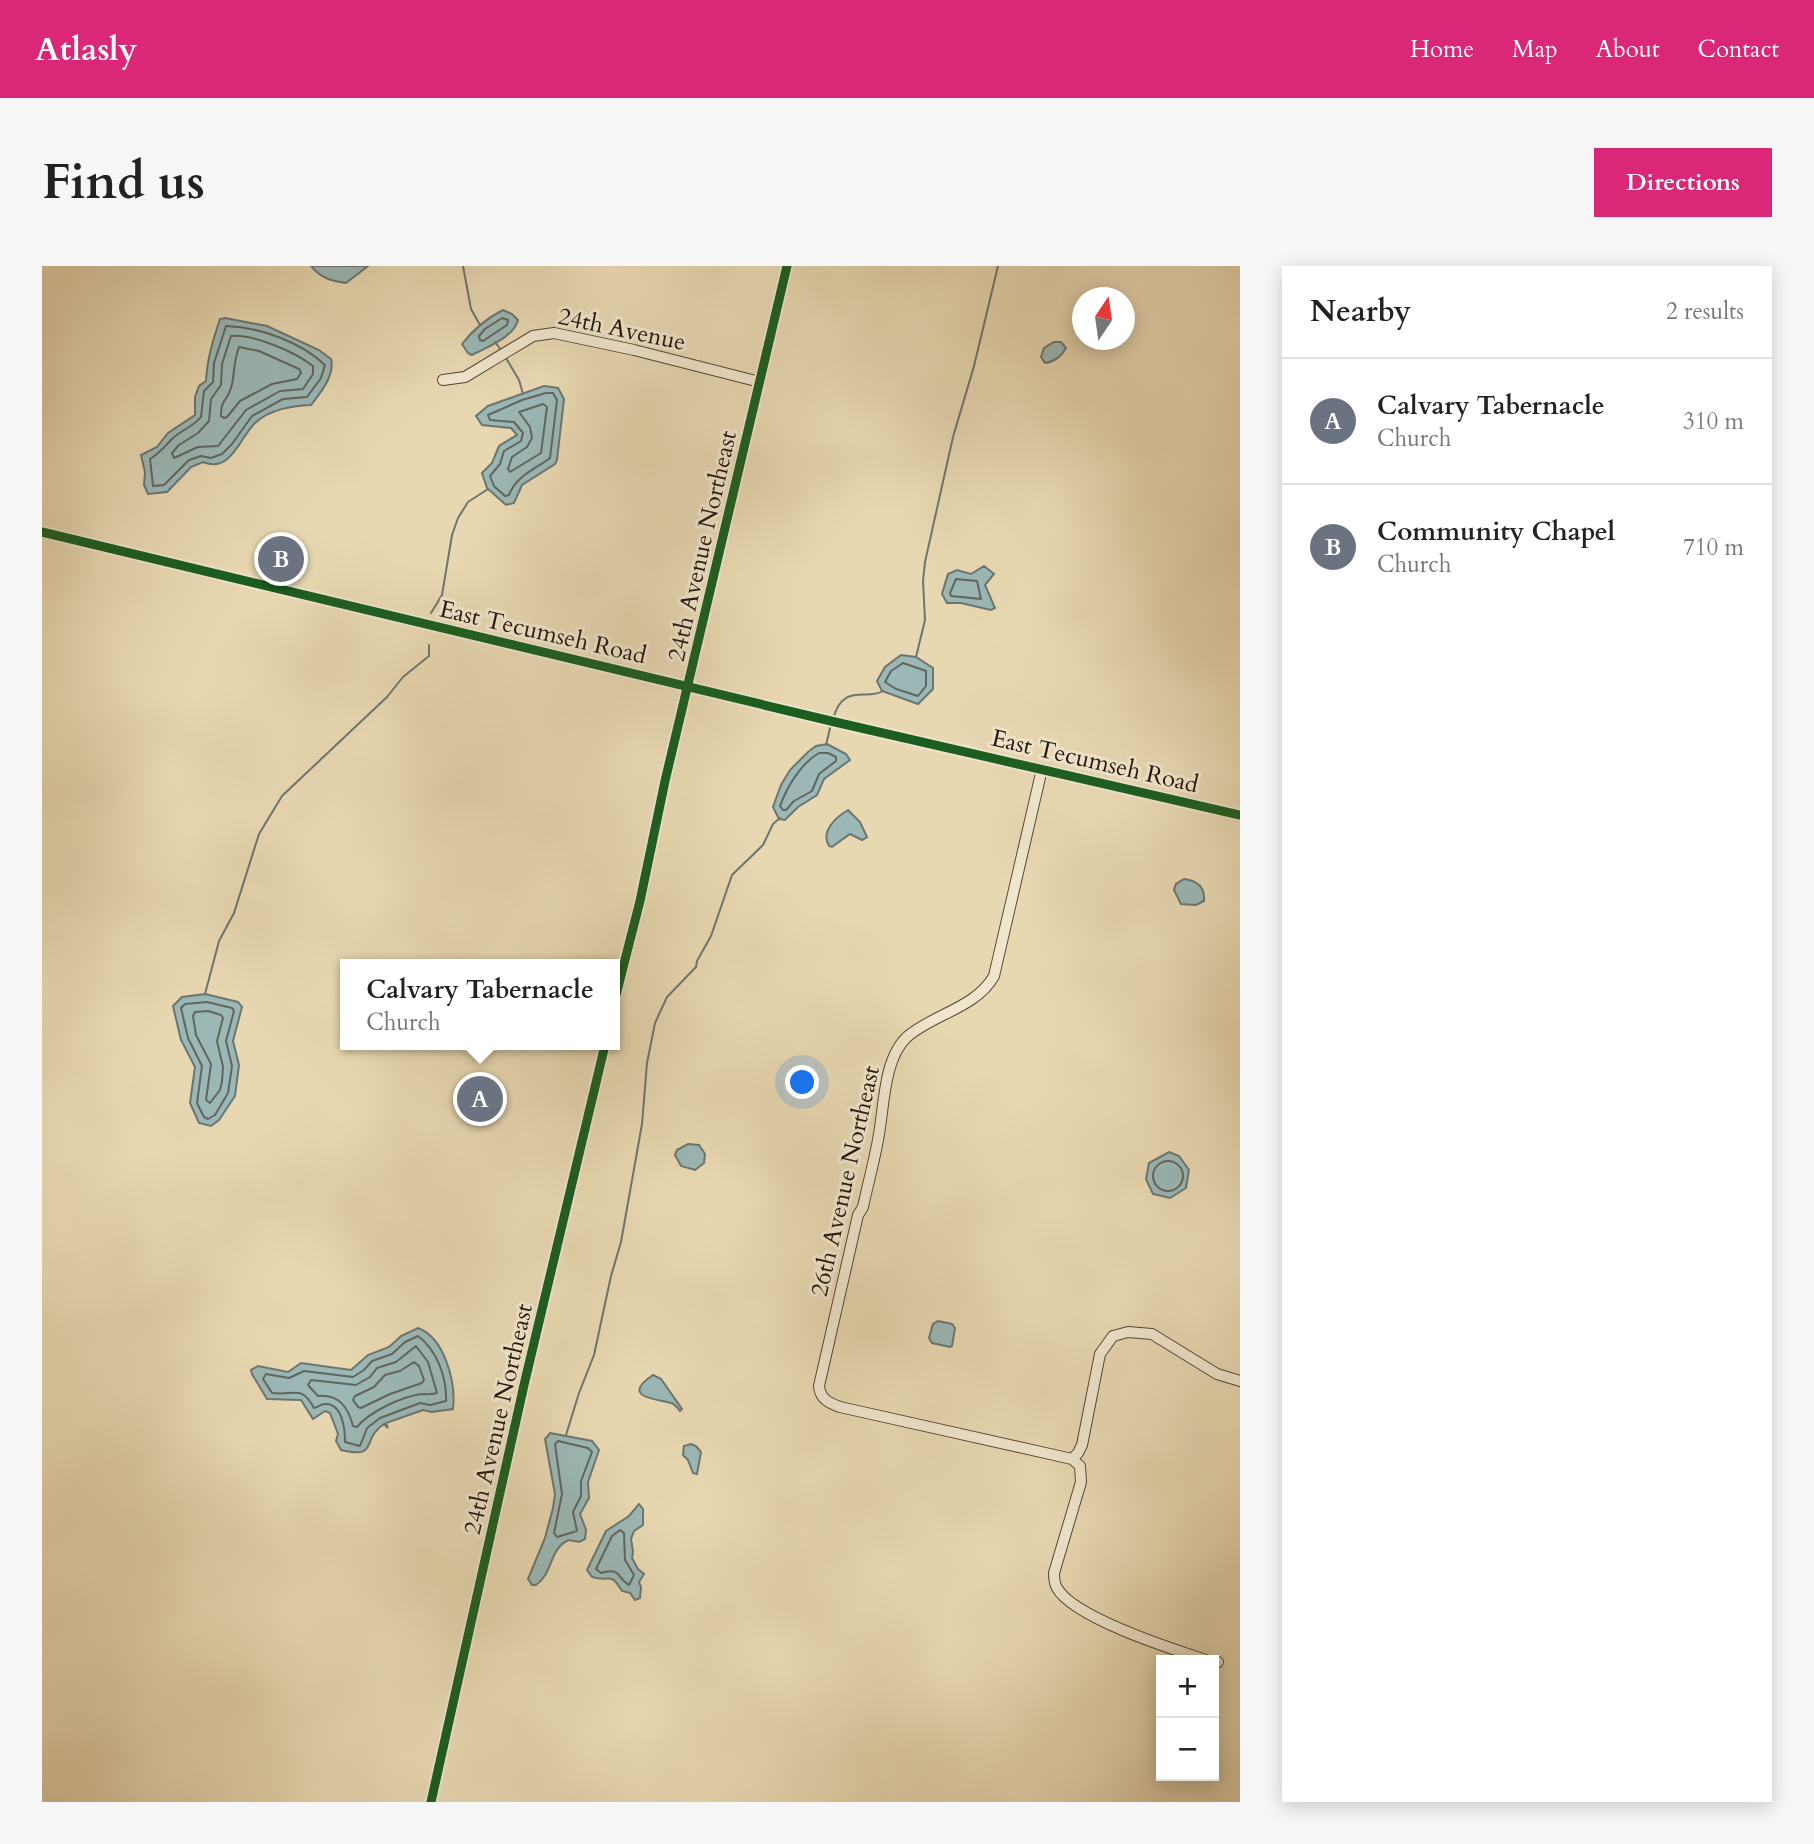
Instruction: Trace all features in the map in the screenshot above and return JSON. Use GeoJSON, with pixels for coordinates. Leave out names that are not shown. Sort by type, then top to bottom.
{"type":"FeatureCollection","features":[{"type":"Feature","properties":{"kind":"street","name":"24th Avenue Northeast"},"geometry":{"type":"LineString","coordinates":[[620,978],[787,266]]}},
{"type":"Feature","properties":{"kind":"street","name":"24th Avenue"},"geometry":{"type":"LineString","coordinates":[[443,380],[465,377],[523,341],[540,334],[554,333],[760,382]]}},
{"type":"Feature","properties":{"kind":"street","name":"East Tecumseh Road"},"geometry":{"type":"LineString","coordinates":[[42,533],[835,722],[1240,815]]}},
{"type":"Feature","properties":{"kind":"street","name":"26th Avenue Northeast"},"geometry":{"type":"LineString","coordinates":[[1042,769],[994,976],[977,996],[907,1038],[894,1056],[863,1208],[858,1215],[819,1392],[826,1401],[840,1407],[1072,1459]]}},
{"type":"Feature","properties":{"kind":"street","name":"24th Avenue Northeast"},"geometry":{"type":"LineString","coordinates":[[431,1802],[524,1385],[603,1050]]}},
{"type":"Feature","properties":{"kind":"street"},"geometry":{"type":"LineString","coordinates":[[1193,1655],[1089,1615],[1067,1600],[1055,1586],[1054,1573],[1082,1482],[1080,1466],[1072,1459],[1082,1445],[1100,1354],[1113,1336],[1139,1331],[1152,1334],[1217,1374],[1240,1381]]}},
{"type":"Feature","properties":{"kind":"water"},"geometry":{"type":"Polygon","coordinates":[[[311,266],[368,266],[346,283],[327,278],[311,266]]]}},
{"type":"Feature","properties":{"kind":"water"},"geometry":{"type":"Polygon","coordinates":[[[503,310],[518,320],[511,332],[472,355],[468,353],[462,344],[481,325],[503,310]]]}},
{"type":"Feature","properties":{"kind":"water"},"geometry":{"type":"Polygon","coordinates":[[[220,319],[267,326],[319,350],[331,359],[329,377],[311,405],[289,407],[261,418],[228,459],[221,463],[203,462],[191,467],[167,492],[148,494],[144,485],[145,472],[141,455],[157,447],[168,433],[195,415],[195,397],[199,386],[206,381],[215,334],[220,319]]]}},
{"type":"Feature","properties":{"kind":"water"},"geometry":{"type":"Polygon","coordinates":[[[1054,342],[1061,342],[1066,348],[1057,358],[1045,363],[1041,357],[1044,348],[1054,342]]]}},
{"type":"Feature","properties":{"kind":"water"},"geometry":{"type":"Polygon","coordinates":[[[544,386],[558,388],[564,399],[557,460],[522,485],[514,503],[506,505],[487,488],[482,473],[492,463],[499,446],[517,435],[511,428],[482,425],[476,416],[488,406],[544,386]]]}},
{"type":"Feature","properties":{"kind":"water"},"geometry":{"type":"Polygon","coordinates":[[[984,566],[994,574],[985,585],[995,608],[991,610],[961,603],[947,603],[942,594],[948,574],[957,570],[971,574],[984,566]]]}},
{"type":"Feature","properties":{"kind":"water"},"geometry":{"type":"Polygon","coordinates":[[[901,655],[916,657],[933,668],[933,689],[918,704],[882,691],[877,681],[885,667],[901,655]]]}},
{"type":"Feature","properties":{"kind":"water"},"geometry":{"type":"Polygon","coordinates":[[[827,744],[846,754],[850,760],[824,779],[817,795],[798,807],[785,820],[779,819],[773,807],[790,770],[816,746],[827,744]]]}},
{"type":"Feature","properties":{"kind":"water"},"geometry":{"type":"Polygon","coordinates":[[[848,810],[860,822],[867,837],[862,840],[850,834],[832,847],[829,846],[826,835],[828,830],[834,821],[848,810]]]}},
{"type":"Feature","properties":{"kind":"water"},"geometry":{"type":"Polygon","coordinates":[[[1184,879],[1200,885],[1204,901],[1196,905],[1181,904],[1174,890],[1176,884],[1184,879]]]}},
{"type":"Feature","properties":{"kind":"water"},"geometry":{"type":"Polygon","coordinates":[[[205,994],[238,1002],[242,1007],[233,1041],[239,1065],[235,1096],[219,1120],[211,1126],[199,1123],[190,1103],[195,1067],[181,1040],[173,1006],[182,997],[205,994]]]}},
{"type":"Feature","properties":{"kind":"water"},"geometry":{"type":"Polygon","coordinates":[[[688,1144],[699,1145],[705,1154],[704,1163],[695,1170],[681,1166],[675,1155],[677,1150],[688,1144]]]}},
{"type":"Feature","properties":{"kind":"water"},"geometry":{"type":"Polygon","coordinates":[[[1169,1152],[1179,1156],[1189,1170],[1186,1188],[1170,1198],[1153,1194],[1146,1179],[1149,1163],[1169,1152]]]}},
{"type":"Feature","properties":{"kind":"water"},"geometry":{"type":"Polygon","coordinates":[[[938,1321],[952,1324],[955,1328],[952,1346],[932,1343],[929,1338],[933,1324],[938,1321]]]}},
{"type":"Feature","properties":{"kind":"water"},"geometry":{"type":"Polygon","coordinates":[[[418,1328],[435,1341],[447,1362],[453,1387],[453,1409],[432,1412],[423,1410],[386,1423],[388,1428],[384,1424],[377,1430],[368,1446],[361,1452],[341,1450],[336,1441],[338,1434],[330,1413],[325,1411],[313,1419],[301,1400],[267,1399],[252,1374],[251,1370],[258,1366],[288,1372],[301,1363],[351,1370],[368,1355],[389,1347],[401,1336],[418,1328]]]}},
{"type":"Feature","properties":{"kind":"water"},"geometry":{"type":"Polygon","coordinates":[[[653,1375],[661,1379],[682,1409],[680,1411],[672,1403],[640,1393],[643,1383],[653,1375]]]}},
{"type":"Feature","properties":{"kind":"water"},"geometry":{"type":"Polygon","coordinates":[[[550,1433],[592,1441],[599,1450],[588,1482],[589,1498],[580,1514],[586,1530],[585,1539],[579,1542],[569,1540],[563,1544],[554,1555],[546,1574],[536,1585],[532,1585],[528,1579],[545,1538],[555,1494],[545,1439],[550,1433]]]}},
{"type":"Feature","properties":{"kind":"water"},"geometry":{"type":"Polygon","coordinates":[[[691,1444],[701,1452],[697,1474],[693,1473],[683,1455],[684,1446],[691,1444]]]}},
{"type":"Feature","properties":{"kind":"water"},"geometry":{"type":"Polygon","coordinates":[[[639,1504],[643,1509],[643,1525],[634,1531],[631,1539],[632,1558],[644,1574],[639,1582],[640,1598],[635,1600],[630,1593],[622,1591],[612,1579],[592,1577],[587,1570],[606,1531],[629,1516],[639,1504]]]}},
{"type":"Feature","properties":{"kind":"waterway"},"geometry":{"type":"LineString","coordinates":[[463,266],[471,309],[480,325]]}},
{"type":"Feature","properties":{"kind":"waterway"},"geometry":{"type":"LineString","coordinates":[[916,657],[925,620],[925,562],[953,437],[974,366],[998,266]]}},
{"type":"Feature","properties":{"kind":"waterway"},"geometry":{"type":"LineString","coordinates":[[495,342],[501,350]]}},
{"type":"Feature","properties":{"kind":"waterway"},"geometry":{"type":"LineString","coordinates":[[506,358],[519,380],[523,394]]}},
{"type":"Feature","properties":{"kind":"waterway"},"geometry":{"type":"LineString","coordinates":[[431,613],[442,595],[452,535],[458,518],[468,502],[488,489]]}},
{"type":"Feature","properties":{"kind":"waterway"},"geometry":{"type":"LineString","coordinates":[[205,994],[219,941],[234,913],[259,834],[282,796],[387,697],[403,677],[429,656],[429,645]]}},
{"type":"Feature","properties":{"kind":"waterway"},"geometry":{"type":"LineString","coordinates":[[833,719],[843,700],[883,691]]}},
{"type":"Feature","properties":{"kind":"waterway"},"geometry":{"type":"LineString","coordinates":[[826,745],[831,724]]}},
{"type":"Feature","properties":{"kind":"waterway"},"geometry":{"type":"LineString","coordinates":[[566,1435],[594,1355],[621,1242],[642,1124],[647,1063],[655,1023],[667,997],[696,967],[711,936],[732,875],[763,845],[773,824],[780,818]]}},
{"type":"Feature","properties":{"kind":"cycle path"},"geometry":{"type":"LineString","coordinates":[[620,979],[787,266]]}},
{"type":"Feature","properties":{"kind":"cycle path"},"geometry":{"type":"LineString","coordinates":[[42,532],[835,722],[1240,815]]}},
{"type":"Feature","properties":{"kind":"cycle path"},"geometry":{"type":"LineString","coordinates":[[431,1802],[524,1385],[604,1050]]}},
{"type":"Feature","properties":{"kind":"place","name":"Community Chapel"},"geometry":{"type":"Point","coordinates":[281,559]}},
{"type":"Feature","properties":{"kind":"place","name":"Calvary Tabernacle"},"geometry":{"type":"Point","coordinates":[480,1099]}}]}
